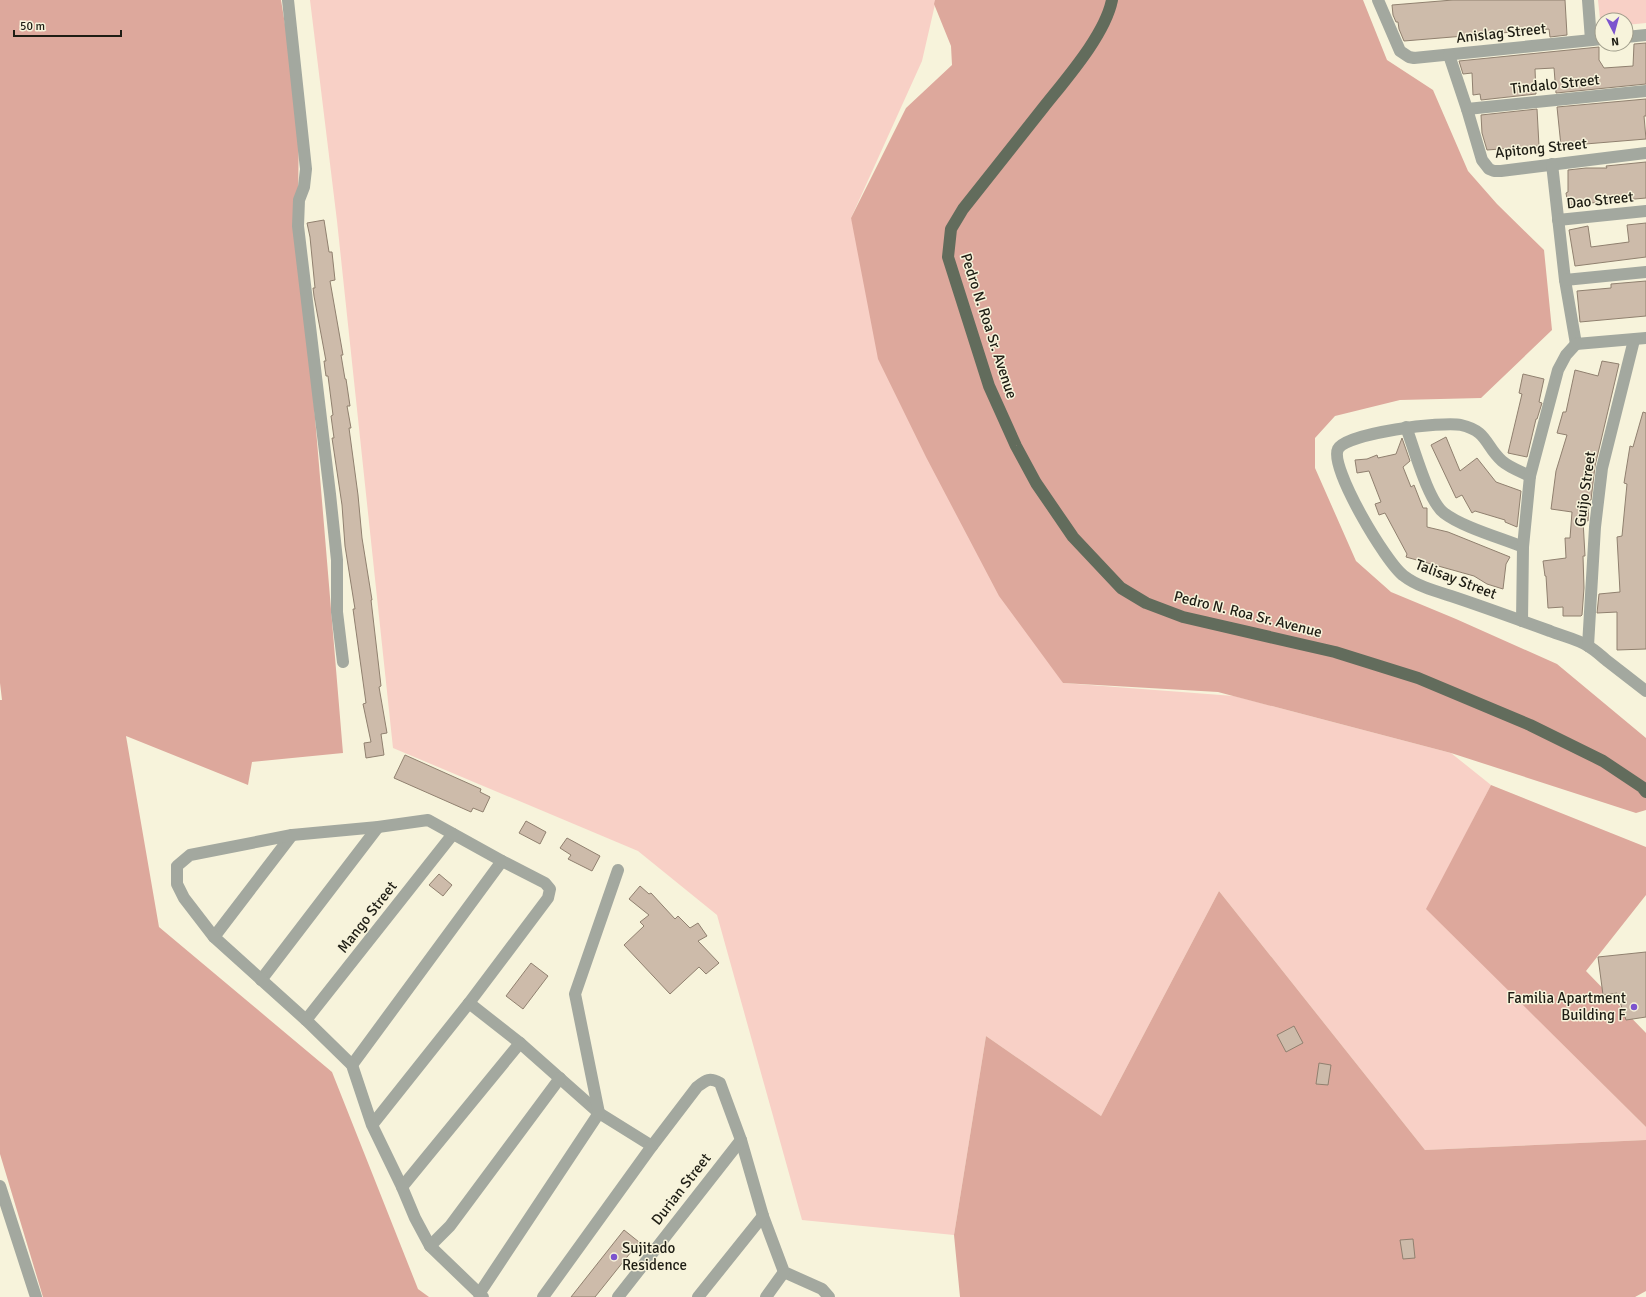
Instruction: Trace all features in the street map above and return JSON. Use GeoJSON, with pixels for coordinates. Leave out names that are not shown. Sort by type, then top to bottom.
{"type":"FeatureCollection","features":[{"type":"Feature","properties":{"kind":"main road","name":"Pedro N. Roa Sr. Avenue"},"geometry":{"type":"LineString","coordinates":[[1112,0],[1110,10],[1102,28],[1068,77],[963,209],[951,229],[948,257],[988,386],[1016,446],[1036,483],[1073,537],[1121,588],[1146,603],[1182,617],[1335,652],[1418,678],[1530,725],[1590,754],[1642,787],[1646,792]]}},
{"type":"Feature","properties":{"kind":"street"},"geometry":{"type":"LineString","coordinates":[[288,0],[306,169],[304,187],[299,200],[298,226],[337,560],[337,612],[343,662]]}},
{"type":"Feature","properties":{"kind":"street","name":"Anislag Street"},"geometry":{"type":"LineString","coordinates":[[1378,0],[1397,46],[1404,55],[1414,58],[1594,40]]}},
{"type":"Feature","properties":{"kind":"street"},"geometry":{"type":"LineString","coordinates":[[1588,0],[1594,27]]}},
{"type":"Feature","properties":{"kind":"street"},"geometry":{"type":"LineString","coordinates":[[1634,36],[1646,35]]}},
{"type":"Feature","properties":{"kind":"street","name":"Apitong Street"},"geometry":{"type":"LineString","coordinates":[[1449,55],[1468,109],[1482,160],[1489,169],[1501,171],[1646,153]]}},
{"type":"Feature","properties":{"kind":"street","name":"Tindalo Street"},"geometry":{"type":"LineString","coordinates":[[1468,109],[1646,91]]}},
{"type":"Feature","properties":{"kind":"street"},"geometry":{"type":"LineString","coordinates":[[1552,164],[1565,280],[1576,344]]}},
{"type":"Feature","properties":{"kind":"street","name":"Dao Street"},"geometry":{"type":"LineString","coordinates":[[1558,220],[1646,211]]}},
{"type":"Feature","properties":{"kind":"street"},"geometry":{"type":"LineString","coordinates":[[1565,280],[1646,272]]}},
{"type":"Feature","properties":{"kind":"street"},"geometry":{"type":"LineString","coordinates":[[1522,621],[1523,547],[1530,476],[1558,370],[1566,355],[1576,344],[1640,339]]}},
{"type":"Feature","properties":{"kind":"street","name":"Guijo Street"},"geometry":{"type":"LineString","coordinates":[[1588,646],[1595,527],[1602,468],[1640,339]]}},
{"type":"Feature","properties":{"kind":"street","name":"Talisay Street"},"geometry":{"type":"LineString","coordinates":[[1530,476],[1504,463],[1492,450],[1484,437],[1475,429],[1459,424],[1406,427],[1353,439],[1341,444],[1337,451],[1345,480],[1365,524],[1384,554],[1403,576],[1420,585],[1588,646],[1646,692]]}},
{"type":"Feature","properties":{"kind":"street"},"geometry":{"type":"LineString","coordinates":[[1406,427],[1429,491],[1443,513],[1459,522],[1523,547]]}},
{"type":"Feature","properties":{"kind":"street"},"geometry":{"type":"LineString","coordinates":[[372,1125],[469,1002],[548,898],[550,889],[545,883],[428,820],[378,827],[292,835],[190,855],[177,866],[177,884],[184,898],[214,937],[306,1020],[352,1065],[372,1125],[402,1187],[415,1218],[430,1246],[481,1296],[599,1113],[575,994],[618,870]]}},
{"type":"Feature","properties":{"kind":"street"},"geometry":{"type":"LineString","coordinates":[[261,980],[378,827]]}},
{"type":"Feature","properties":{"kind":"street","name":"Mango Street"},"geometry":{"type":"LineString","coordinates":[[306,1020],[453,834]]}},
{"type":"Feature","properties":{"kind":"street"},"geometry":{"type":"LineString","coordinates":[[214,937],[292,835]]}},
{"type":"Feature","properties":{"kind":"street"},"geometry":{"type":"LineString","coordinates":[[352,1065],[502,861]]}},
{"type":"Feature","properties":{"kind":"street"},"geometry":{"type":"LineString","coordinates":[[469,1002],[560,1078],[599,1113],[652,1146]]}},
{"type":"Feature","properties":{"kind":"street"},"geometry":{"type":"LineString","coordinates":[[402,1187],[520,1044]]}},
{"type":"Feature","properties":{"kind":"street"},"geometry":{"type":"LineString","coordinates":[[430,1246],[450,1226],[560,1078]]}},
{"type":"Feature","properties":{"kind":"street"},"geometry":{"type":"LineString","coordinates":[[543,1297],[652,1146],[697,1087],[706,1079],[713,1079],[720,1083],[741,1140],[763,1216],[784,1272],[822,1289],[829,1297]]}},
{"type":"Feature","properties":{"kind":"street","name":"Durian Street"},"geometry":{"type":"LineString","coordinates":[[618,1297],[741,1140]]}},
{"type":"Feature","properties":{"kind":"street"},"geometry":{"type":"LineString","coordinates":[[0,1186],[36,1297]]}},
{"type":"Feature","properties":{"kind":"street"},"geometry":{"type":"LineString","coordinates":[[698,1297],[763,1216]]}},
{"type":"Feature","properties":{"kind":"street"},"geometry":{"type":"LineString","coordinates":[[766,1297],[784,1272]]}},
{"type":"Feature","properties":{"kind":"shaded area"},"geometry":{"type":"Polygon","coordinates":[[[0,0],[281,0],[299,110],[298,213],[343,753],[252,762],[248,785],[126,736],[159,927],[332,1072],[418,1289],[429,1297],[43,1297],[0,1154],[0,700],[2,700],[0,683],[0,0]]]}},
{"type":"Feature","properties":{"kind":"shaded area"},"geometry":{"type":"Polygon","coordinates":[[[310,0],[936,0],[922,61],[851,218],[1063,683],[1234,696],[1451,753],[1491,785],[1427,909],[1646,1127],[1646,1140],[1425,1150],[1219,891],[1101,1116],[986,1036],[954,1235],[802,1220],[717,915],[638,851],[393,748],[337,221],[310,0]]]}},
{"type":"Feature","properties":{"kind":"shaded area"},"geometry":{"type":"Polygon","coordinates":[[[935,0],[1363,0],[1387,60],[1433,90],[1468,171],[1497,204],[1544,250],[1552,330],[1481,398],[1400,400],[1335,416],[1315,438],[1315,468],[1356,561],[1391,592],[1557,664],[1646,738],[1646,810],[1636,813],[1451,753],[1218,692],[1063,683],[999,596],[926,457],[878,359],[851,218],[906,108],[952,65],[951,46],[934,4],[935,0]]]}},
{"type":"Feature","properties":{"kind":"shaded area"},"geometry":{"type":"Polygon","coordinates":[[[1598,0],[1646,0],[1646,23],[1634,24],[1634,12],[1599,12],[1598,0]]]}},
{"type":"Feature","properties":{"kind":"shaded area"},"geometry":{"type":"Polygon","coordinates":[[[1491,785],[1646,847],[1646,895],[1586,971],[1646,1033],[1646,1127],[1426,909],[1491,785]]]}},
{"type":"Feature","properties":{"kind":"shaded area"},"geometry":{"type":"Polygon","coordinates":[[[1219,891],[1425,1150],[1646,1140],[1646,1291],[1635,1297],[960,1297],[954,1235],[986,1036],[1101,1116],[1219,891]]]}},
{"type":"Feature","properties":{"kind":"building"},"geometry":{"type":"Polygon","coordinates":[[[1453,0],[1565,0],[1567,35],[1550,37],[1549,29],[1404,41],[1398,22],[1396,22],[1393,15],[1392,5],[1453,0]]]}},
{"type":"Feature","properties":{"kind":"building"},"geometry":{"type":"Polygon","coordinates":[[[1646,43],[1646,84],[1556,93],[1554,68],[1535,69],[1536,94],[1481,100],[1480,94],[1473,95],[1472,73],[1463,74],[1459,61],[1594,48],[1594,52],[1599,52],[1599,60],[1604,68],[1633,66],[1634,44],[1646,43]]]}},
{"type":"Feature","properties":{"kind":"building"},"geometry":{"type":"Polygon","coordinates":[[[1646,99],[1646,116],[1644,116],[1646,139],[1561,146],[1557,107],[1646,99]]]}},
{"type":"Feature","properties":{"kind":"building"},"geometry":{"type":"Polygon","coordinates":[[[1537,109],[1539,146],[1487,150],[1482,133],[1481,115],[1537,109]]]}},
{"type":"Feature","properties":{"kind":"building"},"geometry":{"type":"Polygon","coordinates":[[[1646,162],[1646,198],[1568,205],[1566,193],[1568,192],[1568,170],[1607,168],[1606,166],[1646,162]]]}},
{"type":"Feature","properties":{"kind":"building"},"geometry":{"type":"Polygon","coordinates":[[[324,220],[329,252],[332,252],[335,280],[330,281],[350,406],[347,406],[351,428],[349,428],[362,538],[372,600],[381,686],[379,687],[387,733],[381,734],[384,755],[366,758],[364,743],[371,742],[363,704],[366,703],[353,609],[355,609],[345,546],[342,505],[332,438],[334,438],[331,416],[333,415],[328,376],[326,376],[325,369],[324,361],[326,361],[314,296],[313,288],[315,288],[310,237],[307,223],[324,220]]]}},
{"type":"Feature","properties":{"kind":"building"},"geometry":{"type":"Polygon","coordinates":[[[1646,223],[1646,257],[1575,266],[1569,230],[1588,226],[1591,247],[1629,242],[1627,225],[1646,223]]]}},
{"type":"Feature","properties":{"kind":"building"},"geometry":{"type":"Polygon","coordinates":[[[1646,281],[1646,316],[1580,322],[1577,291],[1611,288],[1611,284],[1646,281]]]}},
{"type":"Feature","properties":{"kind":"building"},"geometry":{"type":"Polygon","coordinates":[[[1602,361],[1619,364],[1595,466],[1591,500],[1589,500],[1588,521],[1583,520],[1585,556],[1583,556],[1584,588],[1582,615],[1563,616],[1563,607],[1548,608],[1546,576],[1543,561],[1566,558],[1565,538],[1570,538],[1572,512],[1551,509],[1556,471],[1567,435],[1557,433],[1563,412],[1566,412],[1575,370],[1598,376],[1602,361]]]}},
{"type":"Feature","properties":{"kind":"building"},"geometry":{"type":"Polygon","coordinates":[[[1523,374],[1544,379],[1539,402],[1542,403],[1536,419],[1527,457],[1508,453],[1522,394],[1519,393],[1523,374]]]}},
{"type":"Feature","properties":{"kind":"building"},"geometry":{"type":"Polygon","coordinates":[[[1643,412],[1646,413],[1646,649],[1617,650],[1617,612],[1597,613],[1599,594],[1620,592],[1617,537],[1622,536],[1627,484],[1624,483],[1630,446],[1633,447],[1643,412]]]}},
{"type":"Feature","properties":{"kind":"building"},"geometry":{"type":"Polygon","coordinates":[[[1446,437],[1460,471],[1477,458],[1496,482],[1521,491],[1517,527],[1505,522],[1505,520],[1475,511],[1472,513],[1462,495],[1456,498],[1431,445],[1446,437]]]}},
{"type":"Feature","properties":{"kind":"building"},"geometry":{"type":"Polygon","coordinates":[[[1402,438],[1410,461],[1403,467],[1411,487],[1414,485],[1423,508],[1427,508],[1427,527],[1448,532],[1510,557],[1506,564],[1503,589],[1487,584],[1474,576],[1406,557],[1407,554],[1385,513],[1379,515],[1375,504],[1381,502],[1369,471],[1357,473],[1355,460],[1367,459],[1377,455],[1378,458],[1396,454],[1402,438]]]}},
{"type":"Feature","properties":{"kind":"building"},"geometry":{"type":"Polygon","coordinates":[[[405,755],[481,789],[480,792],[490,797],[483,812],[473,808],[471,812],[394,778],[405,755]]]}},
{"type":"Feature","properties":{"kind":"building"},"geometry":{"type":"Polygon","coordinates":[[[526,821],[546,832],[540,844],[519,833],[526,821]]]}},
{"type":"Feature","properties":{"kind":"building"},"geometry":{"type":"Polygon","coordinates":[[[567,838],[600,856],[592,871],[568,859],[571,855],[560,848],[567,838]]]}},
{"type":"Feature","properties":{"kind":"building"},"geometry":{"type":"Polygon","coordinates":[[[439,874],[452,885],[443,896],[429,885],[439,874]]]}},
{"type":"Feature","properties":{"kind":"building"},"geometry":{"type":"Polygon","coordinates":[[[640,886],[649,894],[651,893],[675,919],[678,916],[690,928],[698,923],[707,936],[698,941],[719,963],[706,974],[699,967],[670,994],[624,945],[644,926],[640,922],[649,915],[629,899],[640,886]]]}},
{"type":"Feature","properties":{"kind":"building"},"geometry":{"type":"Polygon","coordinates":[[[1646,952],[1646,1017],[1626,1020],[1617,993],[1603,995],[1598,957],[1646,952]]]}},
{"type":"Feature","properties":{"kind":"building"},"geometry":{"type":"Polygon","coordinates":[[[531,963],[548,976],[523,1009],[506,996],[531,963]]]}},
{"type":"Feature","properties":{"kind":"building"},"geometry":{"type":"Polygon","coordinates":[[[1294,1026],[1303,1043],[1286,1052],[1277,1035],[1294,1026]]]}},
{"type":"Feature","properties":{"kind":"building"},"geometry":{"type":"Polygon","coordinates":[[[1319,1063],[1331,1065],[1328,1085],[1316,1084],[1319,1063]]]}},
{"type":"Feature","properties":{"kind":"building"},"geometry":{"type":"Polygon","coordinates":[[[624,1230],[639,1242],[595,1297],[571,1297],[624,1230]]]}},
{"type":"Feature","properties":{"kind":"building"},"geometry":{"type":"Polygon","coordinates":[[[1413,1239],[1415,1258],[1403,1259],[1400,1240],[1413,1239]]]}},
{"type":"Feature","properties":{"kind":"place","name":"Familia Apartment Building F"},"geometry":{"type":"Point","coordinates":[1634,1007]}},
{"type":"Feature","properties":{"kind":"place","name":"Sujitado Residence"},"geometry":{"type":"Point","coordinates":[614,1257]}}]}
